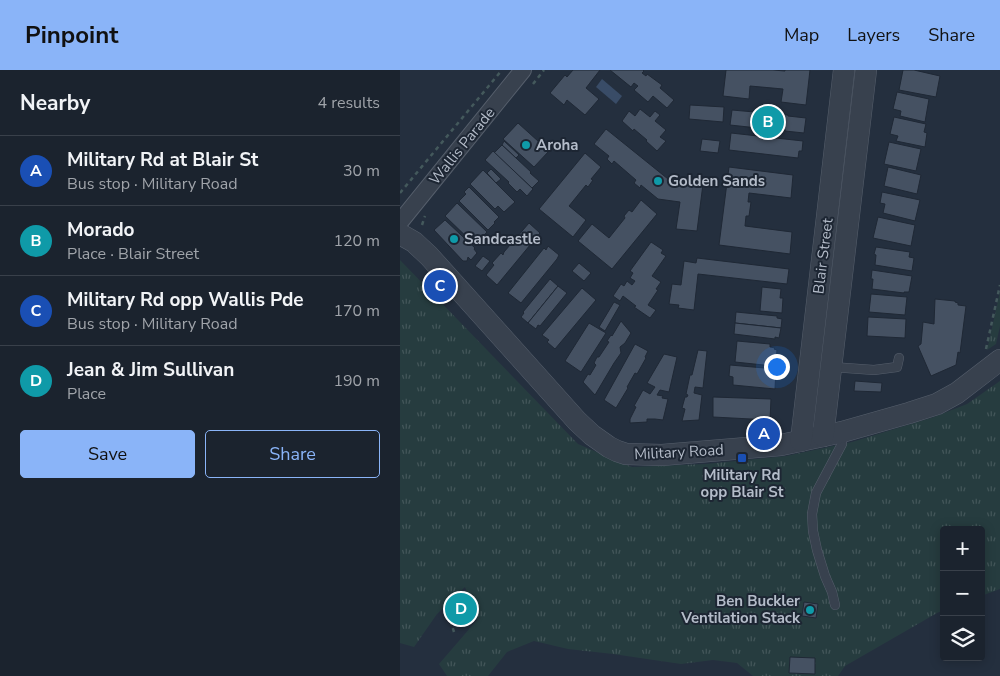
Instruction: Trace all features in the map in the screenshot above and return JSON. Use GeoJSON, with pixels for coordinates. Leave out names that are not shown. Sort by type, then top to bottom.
{"type":"FeatureCollection","features":[{"type":"Feature","properties":{"kind":"street","name":"Wallis Parade"},"geometry":{"type":"LineString","coordinates":[[400,222],[523,70]]}},
{"type":"Feature","properties":{"kind":"street","name":"Blair Street"},"geometry":{"type":"LineString","coordinates":[[832,434],[820,366],[829,201],[844,70]]}},
{"type":"Feature","properties":{"kind":"street","name":"Blair Street"},"geometry":{"type":"LineString","coordinates":[[801,441],[820,366],[850,204],[866,70]]}},
{"type":"Feature","properties":{"kind":"street"},"geometry":{"type":"LineString","coordinates":[[829,201],[850,204]]}},
{"type":"Feature","properties":{"kind":"street","name":"Military Road"},"geometry":{"type":"LineString","coordinates":[[400,234],[414,242],[429,256],[577,421],[592,435],[617,452],[626,454],[662,455],[781,445],[832,434],[936,404],[957,393],[992,356]]}},
{"type":"Feature","properties":{"kind":"lane"},"geometry":{"type":"LineString","coordinates":[[820,366],[874,370],[897,367],[899,358]]}},
{"type":"Feature","properties":{"kind":"lane"},"geometry":{"type":"LineString","coordinates":[[832,434],[842,444],[816,493],[812,514],[817,550],[835,605]]}},
{"type":"Feature","properties":{"kind":"path"},"geometry":{"type":"LineString","coordinates":[[400,193],[502,70]]}},
{"type":"Feature","properties":{"kind":"path"},"geometry":{"type":"LineString","coordinates":[[992,356],[1000,285]]}},
{"type":"Feature","properties":{"kind":"path"},"geometry":{"type":"LineString","coordinates":[[454,632],[448,611],[475,597]]}},
{"type":"Feature","properties":{"kind":"green space"},"geometry":{"type":"Polygon","coordinates":[[[400,260],[578,444],[632,467],[706,464],[786,456],[852,442],[934,417],[967,404],[1000,381],[1000,589],[985,595],[985,526],[940,526],[940,612],[845,666],[838,676],[753,676],[737,663],[713,660],[681,664],[568,649],[534,641],[507,652],[488,676],[447,676],[439,664],[477,620],[465,587],[437,614],[414,647],[400,643],[400,260]]]}},
{"type":"Feature","properties":{"kind":"green space"},"geometry":{"type":"Polygon","coordinates":[[[1000,292],[1000,326],[996,344],[987,350],[1000,292]]]}},
{"type":"Feature","properties":{"kind":"water"},"geometry":{"type":"Polygon","coordinates":[[[602,79],[622,96],[616,104],[596,87],[602,79]]]}},
{"type":"Feature","properties":{"kind":"building"},"geometry":{"type":"Polygon","coordinates":[[[573,70],[600,70],[586,88],[599,99],[585,115],[567,100],[564,105],[550,93],[565,75],[567,77],[573,70]]]}},
{"type":"Feature","properties":{"kind":"building"},"geometry":{"type":"Polygon","coordinates":[[[610,70],[643,70],[642,73],[646,76],[647,74],[662,85],[660,88],[674,100],[667,108],[653,96],[648,102],[634,90],[638,86],[634,83],[631,87],[610,70]]]}},
{"type":"Feature","properties":{"kind":"building"},"geometry":{"type":"Polygon","coordinates":[[[726,70],[810,70],[806,105],[781,102],[783,89],[750,86],[749,99],[723,96],[726,70]]]}},
{"type":"Feature","properties":{"kind":"building"},"geometry":{"type":"Polygon","coordinates":[[[903,70],[914,70],[940,76],[936,97],[899,90],[903,70]]]}},
{"type":"Feature","properties":{"kind":"building"},"geometry":{"type":"Polygon","coordinates":[[[897,92],[929,99],[925,122],[900,116],[901,111],[893,109],[897,92]]]}},
{"type":"Feature","properties":{"kind":"building"},"geometry":{"type":"Polygon","coordinates":[[[690,105],[724,107],[723,122],[689,119],[690,105]]]}},
{"type":"Feature","properties":{"kind":"building"},"geometry":{"type":"Polygon","coordinates":[[[640,109],[650,117],[655,111],[660,115],[655,121],[666,130],[660,137],[666,141],[657,151],[647,140],[622,121],[629,111],[635,116],[640,109]]]}},
{"type":"Feature","properties":{"kind":"building"},"geometry":{"type":"Polygon","coordinates":[[[732,110],[806,118],[804,133],[767,127],[767,129],[730,125],[732,110]]]}},
{"type":"Feature","properties":{"kind":"building"},"geometry":{"type":"Polygon","coordinates":[[[894,117],[926,124],[924,132],[927,133],[925,147],[896,141],[898,136],[890,134],[894,117]]]}},
{"type":"Feature","properties":{"kind":"building","name":"Aroha"},"geometry":{"type":"Polygon","coordinates":[[[518,123],[549,151],[534,167],[503,139],[518,123]]]}},
{"type":"Feature","properties":{"kind":"building","name":"Golden Sands"},"geometry":{"type":"Polygon","coordinates":[[[606,129],[668,179],[703,184],[697,231],[676,229],[680,202],[658,199],[641,185],[640,188],[634,183],[636,180],[614,161],[612,164],[607,159],[609,156],[594,144],[606,129]]]}},
{"type":"Feature","properties":{"kind":"building"},"geometry":{"type":"Polygon","coordinates":[[[731,133],[803,141],[802,151],[799,151],[798,158],[729,150],[731,133]]]}},
{"type":"Feature","properties":{"kind":"building"},"geometry":{"type":"Polygon","coordinates":[[[702,139],[720,141],[718,153],[700,151],[702,139]]]}},
{"type":"Feature","properties":{"kind":"building"},"geometry":{"type":"Polygon","coordinates":[[[504,141],[519,155],[516,158],[502,145],[504,141]]]}},
{"type":"Feature","properties":{"kind":"building"},"geometry":{"type":"Polygon","coordinates":[[[889,142],[921,149],[916,171],[884,164],[889,142]]]}},
{"type":"Feature","properties":{"kind":"building"},"geometry":{"type":"Polygon","coordinates":[[[502,145],[539,181],[532,188],[494,153],[502,145]]]}},
{"type":"Feature","properties":{"kind":"building"},"geometry":{"type":"Polygon","coordinates":[[[493,151],[533,189],[527,196],[520,189],[517,192],[485,160],[493,151]]]}},
{"type":"Feature","properties":{"kind":"building"},"geometry":{"type":"Polygon","coordinates":[[[585,153],[601,167],[591,179],[593,180],[588,187],[586,185],[569,206],[586,220],[573,237],[539,209],[585,153]]]}},
{"type":"Feature","properties":{"kind":"building"},"geometry":{"type":"Polygon","coordinates":[[[729,167],[793,175],[791,198],[749,193],[748,202],[751,202],[745,226],[792,232],[790,254],[719,245],[729,167]]]}},
{"type":"Feature","properties":{"kind":"building"},"geometry":{"type":"Polygon","coordinates":[[[888,167],[921,175],[917,194],[884,186],[888,167]]]}},
{"type":"Feature","properties":{"kind":"building"},"geometry":{"type":"Polygon","coordinates":[[[491,169],[501,179],[496,183],[487,173],[491,169]]]}},
{"type":"Feature","properties":{"kind":"building"},"geometry":{"type":"Polygon","coordinates":[[[483,170],[515,202],[504,212],[498,206],[495,209],[470,184],[483,170]]]}},
{"type":"Feature","properties":{"kind":"building"},"geometry":{"type":"Polygon","coordinates":[[[469,187],[499,217],[488,230],[459,201],[466,194],[464,192],[469,187]]]}},
{"type":"Feature","properties":{"kind":"building"},"geometry":{"type":"Polygon","coordinates":[[[882,192],[920,200],[915,221],[883,213],[885,204],[880,203],[882,192]]]}},
{"type":"Feature","properties":{"kind":"building"},"geometry":{"type":"Polygon","coordinates":[[[641,200],[657,214],[612,269],[578,241],[592,224],[609,238],[629,210],[632,212],[641,200]]]}},
{"type":"Feature","properties":{"kind":"building"},"geometry":{"type":"Polygon","coordinates":[[[457,203],[487,232],[475,245],[445,216],[457,203]]]}},
{"type":"Feature","properties":{"kind":"building"},"geometry":{"type":"Polygon","coordinates":[[[878,217],[915,225],[911,246],[873,238],[878,217]]]}},
{"type":"Feature","properties":{"kind":"building","name":"Sandcastle"},"geometry":{"type":"Polygon","coordinates":[[[445,220],[475,248],[477,253],[471,260],[468,257],[467,261],[463,261],[434,230],[445,220]]]}},
{"type":"Feature","properties":{"kind":"building"},"geometry":{"type":"Polygon","coordinates":[[[529,223],[540,233],[497,285],[486,275],[494,265],[492,263],[501,253],[503,255],[529,223]]]}},
{"type":"Feature","properties":{"kind":"building"},"geometry":{"type":"Polygon","coordinates":[[[651,242],[663,250],[661,253],[666,256],[652,276],[661,282],[648,305],[656,310],[650,318],[634,307],[636,306],[623,296],[620,301],[613,296],[621,284],[624,286],[627,281],[632,285],[635,281],[630,278],[633,273],[630,271],[651,242]]]}},
{"type":"Feature","properties":{"kind":"building"},"geometry":{"type":"Polygon","coordinates":[[[548,246],[559,255],[521,303],[508,293],[544,248],[546,250],[548,246]]]}},
{"type":"Feature","properties":{"kind":"building"},"geometry":{"type":"Polygon","coordinates":[[[876,247],[910,252],[909,257],[914,258],[912,271],[875,265],[876,255],[874,254],[876,247]]]}},
{"type":"Feature","properties":{"kind":"building"},"geometry":{"type":"Polygon","coordinates":[[[483,256],[490,261],[482,271],[475,266],[483,256]]]}},
{"type":"Feature","properties":{"kind":"building"},"geometry":{"type":"Polygon","coordinates":[[[697,258],[789,269],[787,284],[698,274],[694,310],[678,308],[679,305],[669,304],[672,284],[681,285],[684,261],[696,263],[697,258]]]}},
{"type":"Feature","properties":{"kind":"building"},"geometry":{"type":"Polygon","coordinates":[[[579,263],[591,273],[584,281],[572,271],[579,263]]]}},
{"type":"Feature","properties":{"kind":"building"},"geometry":{"type":"Polygon","coordinates":[[[872,270],[912,276],[909,292],[872,289],[872,270]]]}},
{"type":"Feature","properties":{"kind":"building"},"geometry":{"type":"Polygon","coordinates":[[[550,279],[558,286],[528,323],[521,317],[523,312],[550,279]]]}},
{"type":"Feature","properties":{"kind":"building"},"geometry":{"type":"Polygon","coordinates":[[[558,286],[567,293],[536,329],[528,323],[558,286]]]}},
{"type":"Feature","properties":{"kind":"building"},"geometry":{"type":"Polygon","coordinates":[[[762,287],[781,289],[780,298],[783,298],[782,313],[760,311],[762,287]]]}},
{"type":"Feature","properties":{"kind":"building"},"geometry":{"type":"Polygon","coordinates":[[[582,288],[596,300],[555,349],[547,342],[549,340],[542,335],[582,288]]]}},
{"type":"Feature","properties":{"kind":"building"},"geometry":{"type":"Polygon","coordinates":[[[871,294],[907,297],[905,315],[869,312],[871,294]]]}},
{"type":"Feature","properties":{"kind":"building"},"geometry":{"type":"Polygon","coordinates":[[[935,299],[955,301],[958,305],[966,306],[960,353],[958,352],[956,365],[931,376],[918,346],[921,344],[923,322],[934,324],[935,299]]]}},
{"type":"Feature","properties":{"kind":"building"},"geometry":{"type":"Polygon","coordinates":[[[614,302],[620,305],[605,331],[599,327],[614,302]]]}},
{"type":"Feature","properties":{"kind":"building"},"geometry":{"type":"Polygon","coordinates":[[[736,312],[777,316],[777,318],[782,319],[781,328],[735,323],[736,312]]]}},
{"type":"Feature","properties":{"kind":"building"},"geometry":{"type":"Polygon","coordinates":[[[868,317],[906,319],[905,338],[867,336],[868,317]]]}},
{"type":"Feature","properties":{"kind":"building"},"geometry":{"type":"Polygon","coordinates":[[[621,321],[631,333],[620,347],[621,353],[595,395],[583,382],[588,374],[590,375],[596,365],[594,363],[597,357],[599,357],[609,342],[607,341],[621,321]]]}},
{"type":"Feature","properties":{"kind":"building"},"geometry":{"type":"Polygon","coordinates":[[[589,323],[606,333],[581,372],[565,361],[589,323]]]}},
{"type":"Feature","properties":{"kind":"building"},"geometry":{"type":"Polygon","coordinates":[[[735,323],[781,328],[779,338],[734,334],[735,323]]]}},
{"type":"Feature","properties":{"kind":"building"},"geometry":{"type":"Polygon","coordinates":[[[737,341],[770,344],[770,347],[777,350],[776,364],[773,364],[773,366],[735,362],[737,341]]]}},
{"type":"Feature","properties":{"kind":"building"},"geometry":{"type":"Polygon","coordinates":[[[635,344],[648,351],[646,358],[637,374],[635,373],[616,408],[604,400],[635,344]]]}},
{"type":"Feature","properties":{"kind":"building"},"geometry":{"type":"Polygon","coordinates":[[[698,350],[707,351],[703,388],[695,387],[694,393],[702,395],[699,420],[682,421],[685,409],[682,408],[685,397],[688,395],[686,394],[690,375],[692,375],[698,350]]]}},
{"type":"Feature","properties":{"kind":"building"},"geometry":{"type":"Polygon","coordinates":[[[664,354],[677,357],[669,392],[660,390],[657,395],[668,399],[663,420],[647,419],[647,422],[630,423],[636,407],[634,406],[643,390],[650,394],[655,387],[647,383],[664,354]]]}},
{"type":"Feature","properties":{"kind":"building"},"geometry":{"type":"Polygon","coordinates":[[[730,365],[776,369],[775,389],[733,385],[733,377],[729,376],[730,365]]]}},
{"type":"Feature","properties":{"kind":"building"},"geometry":{"type":"Polygon","coordinates":[[[855,381],[882,383],[881,392],[854,391],[855,381]]]}},
{"type":"Feature","properties":{"kind":"building"},"geometry":{"type":"Polygon","coordinates":[[[713,397],[771,399],[770,420],[713,417],[713,397]]]}},
{"type":"Feature","properties":{"kind":"building","name":"Ben Buckler Ventilation Stack"},"geometry":{"type":"Polygon","coordinates":[[[804,602],[818,604],[816,618],[802,616],[804,602]]]}},
{"type":"Feature","properties":{"kind":"building"},"geometry":{"type":"Polygon","coordinates":[[[790,657],[815,658],[815,674],[789,673],[790,657]]]}},
{"type":"Feature","properties":{"kind":"place","name":"Morado"},"geometry":{"type":"Point","coordinates":[768,122]}},
{"type":"Feature","properties":{"kind":"place","name":"Aroha"},"geometry":{"type":"Point","coordinates":[526,145]}},
{"type":"Feature","properties":{"kind":"place","name":"Golden Sands"},"geometry":{"type":"Point","coordinates":[658,181]}},
{"type":"Feature","properties":{"kind":"place","name":"Sandcastle"},"geometry":{"type":"Point","coordinates":[454,239]}},
{"type":"Feature","properties":{"kind":"place","name":"Military Rd opp Wallis Pde"},"geometry":{"type":"Point","coordinates":[440,286]}},
{"type":"Feature","properties":{"kind":"place","name":"Military Rd at Blair St"},"geometry":{"type":"Point","coordinates":[764,434]}},
{"type":"Feature","properties":{"kind":"place","name":"Military Rd opp Blair St"},"geometry":{"type":"Point","coordinates":[742,458]}},
{"type":"Feature","properties":{"kind":"place","name":"Jean & Jim Sullivan"},"geometry":{"type":"Point","coordinates":[461,609]}},
{"type":"Feature","properties":{"kind":"place","name":"Ben Buckler Ventilation Stack"},"geometry":{"type":"Point","coordinates":[810,610]}}]}
